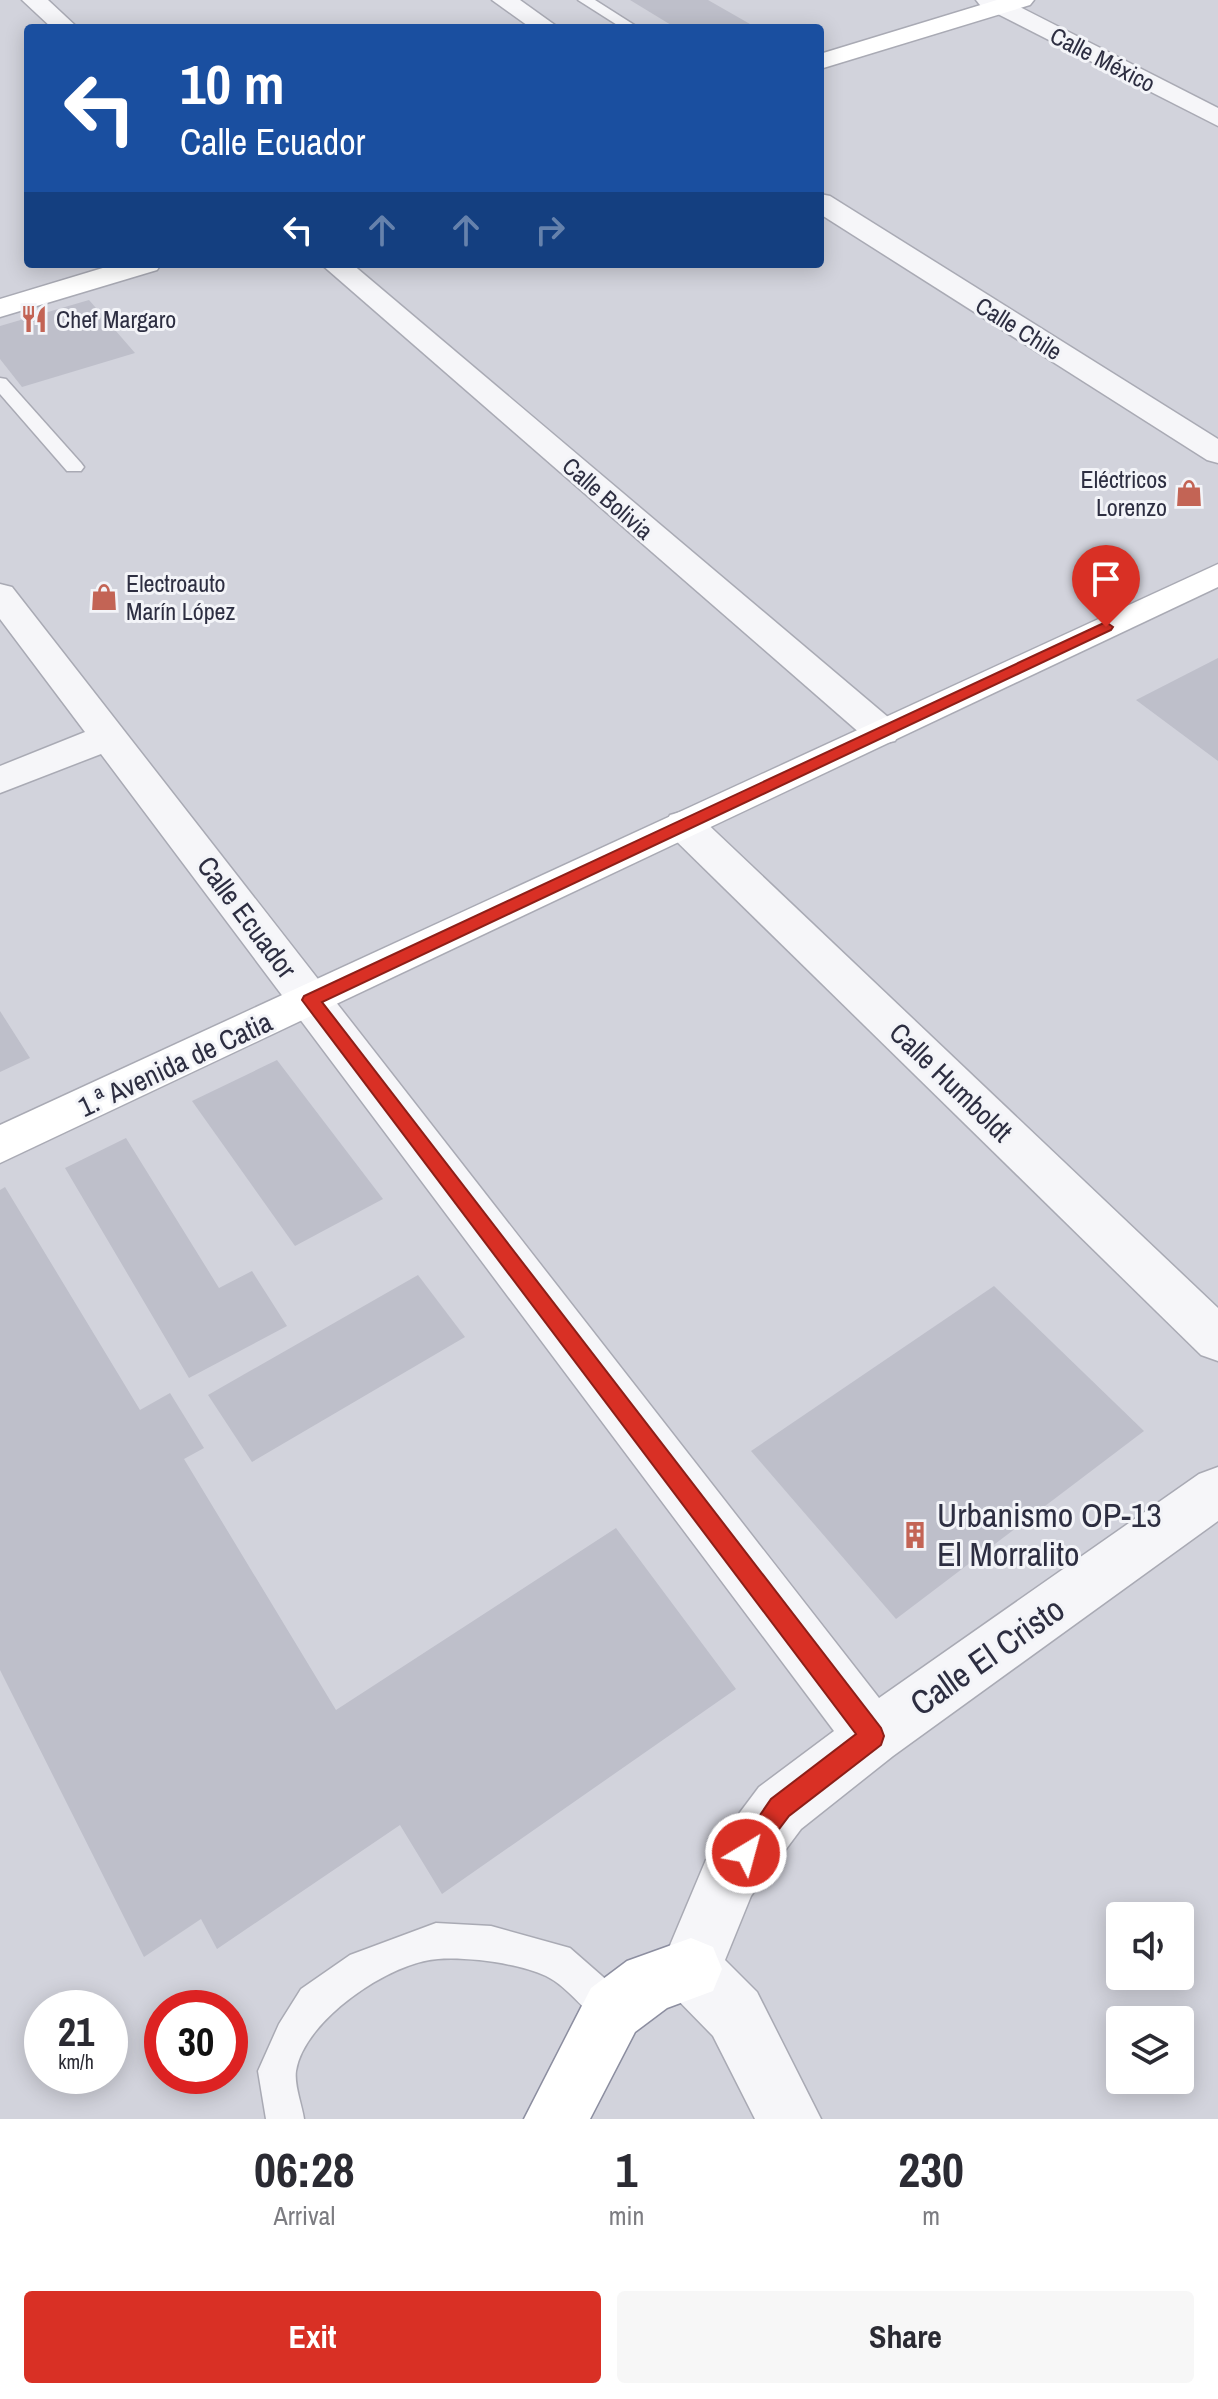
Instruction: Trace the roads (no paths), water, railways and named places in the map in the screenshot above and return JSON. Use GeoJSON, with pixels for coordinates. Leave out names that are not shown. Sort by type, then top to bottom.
{"type":"FeatureCollection","features":[{"type":"Feature","properties":{"kind":"main road"},"geometry":{"type":"LineString","coordinates":[[824,61],[1004,2]]}},
{"type":"Feature","properties":{"kind":"main road"},"geometry":{"type":"LineString","coordinates":[[0,308],[134,268]]}},
{"type":"Feature","properties":{"kind":"main road","name":"1.ª Avenida de Catia"},"geometry":{"type":"LineString","coordinates":[[0,1145],[1218,574]]}},
{"type":"Feature","properties":{"kind":"main road"},"geometry":{"type":"LineString","coordinates":[[556,2119],[613,2010],[649,1983],[691,1969]]}},
{"type":"Feature","properties":{"kind":"street"},"geometry":{"type":"LineString","coordinates":[[34,0],[61,24]]}},
{"type":"Feature","properties":{"kind":"street"},"geometry":{"type":"LineString","coordinates":[[504,0],[541,24]]}},
{"type":"Feature","properties":{"kind":"street","name":"Calle México"},"geometry":{"type":"LineString","coordinates":[[1004,2],[1218,118]]}},
{"type":"Feature","properties":{"kind":"street","name":"Calle Chile"},"geometry":{"type":"LineString","coordinates":[[824,205],[1218,453]]}},
{"type":"Feature","properties":{"kind":"street","name":"Calle Bolivia"},"geometry":{"type":"LineString","coordinates":[[340,268],[882,732]]}},
{"type":"Feature","properties":{"kind":"street","name":"Calle Ecuador"},"geometry":{"type":"LineString","coordinates":[[0,595],[873,1736]]}},
{"type":"Feature","properties":{"kind":"street"},"geometry":{"type":"LineString","coordinates":[[0,780],[109,737]]}},
{"type":"Feature","properties":{"kind":"street","name":"Calle Humboldt"},"geometry":{"type":"LineString","coordinates":[[684,825],[1218,1340]]}},
{"type":"Feature","properties":{"kind":"street","name":"Calle El Cristo"},"geometry":{"type":"LineString","coordinates":[[691,1969],[729,1876],[780,1808],[873,1736],[1218,1491]]}},
{"type":"Feature","properties":{"kind":"street"},"geometry":{"type":"LineString","coordinates":[[691,1969],[735,2014],[789,2119]]}},
{"type":"Feature","properties":{"kind":"lane"},"geometry":{"type":"LineString","coordinates":[[585,0],[625,24]]}},
{"type":"Feature","properties":{"kind":"lane"},"geometry":{"type":"LineString","coordinates":[[0,383],[74,467]]}},
{"type":"Feature","properties":{"kind":"lane"},"geometry":{"type":"LineString","coordinates":[[285,2119],[277,2071],[292,2037],[314,2002],[363,1968],[408,1949],[436,1941],[491,1944],[557,1961],[613,2010]]}},
{"type":"Feature","properties":{"kind":"place","name":"Chef Margaro"},"geometry":{"type":"Point","coordinates":[34,319]}},
{"type":"Feature","properties":{"kind":"place","name":"Eléctricos Lorenzo"},"geometry":{"type":"Point","coordinates":[1189,493]}},
{"type":"Feature","properties":{"kind":"place","name":"Electroauto Marín López"},"geometry":{"type":"Point","coordinates":[104,597]}},
{"type":"Feature","properties":{"kind":"place","name":"Urbanismo OP-13 El Morralito"},"geometry":{"type":"Point","coordinates":[915,1535]}}]}
